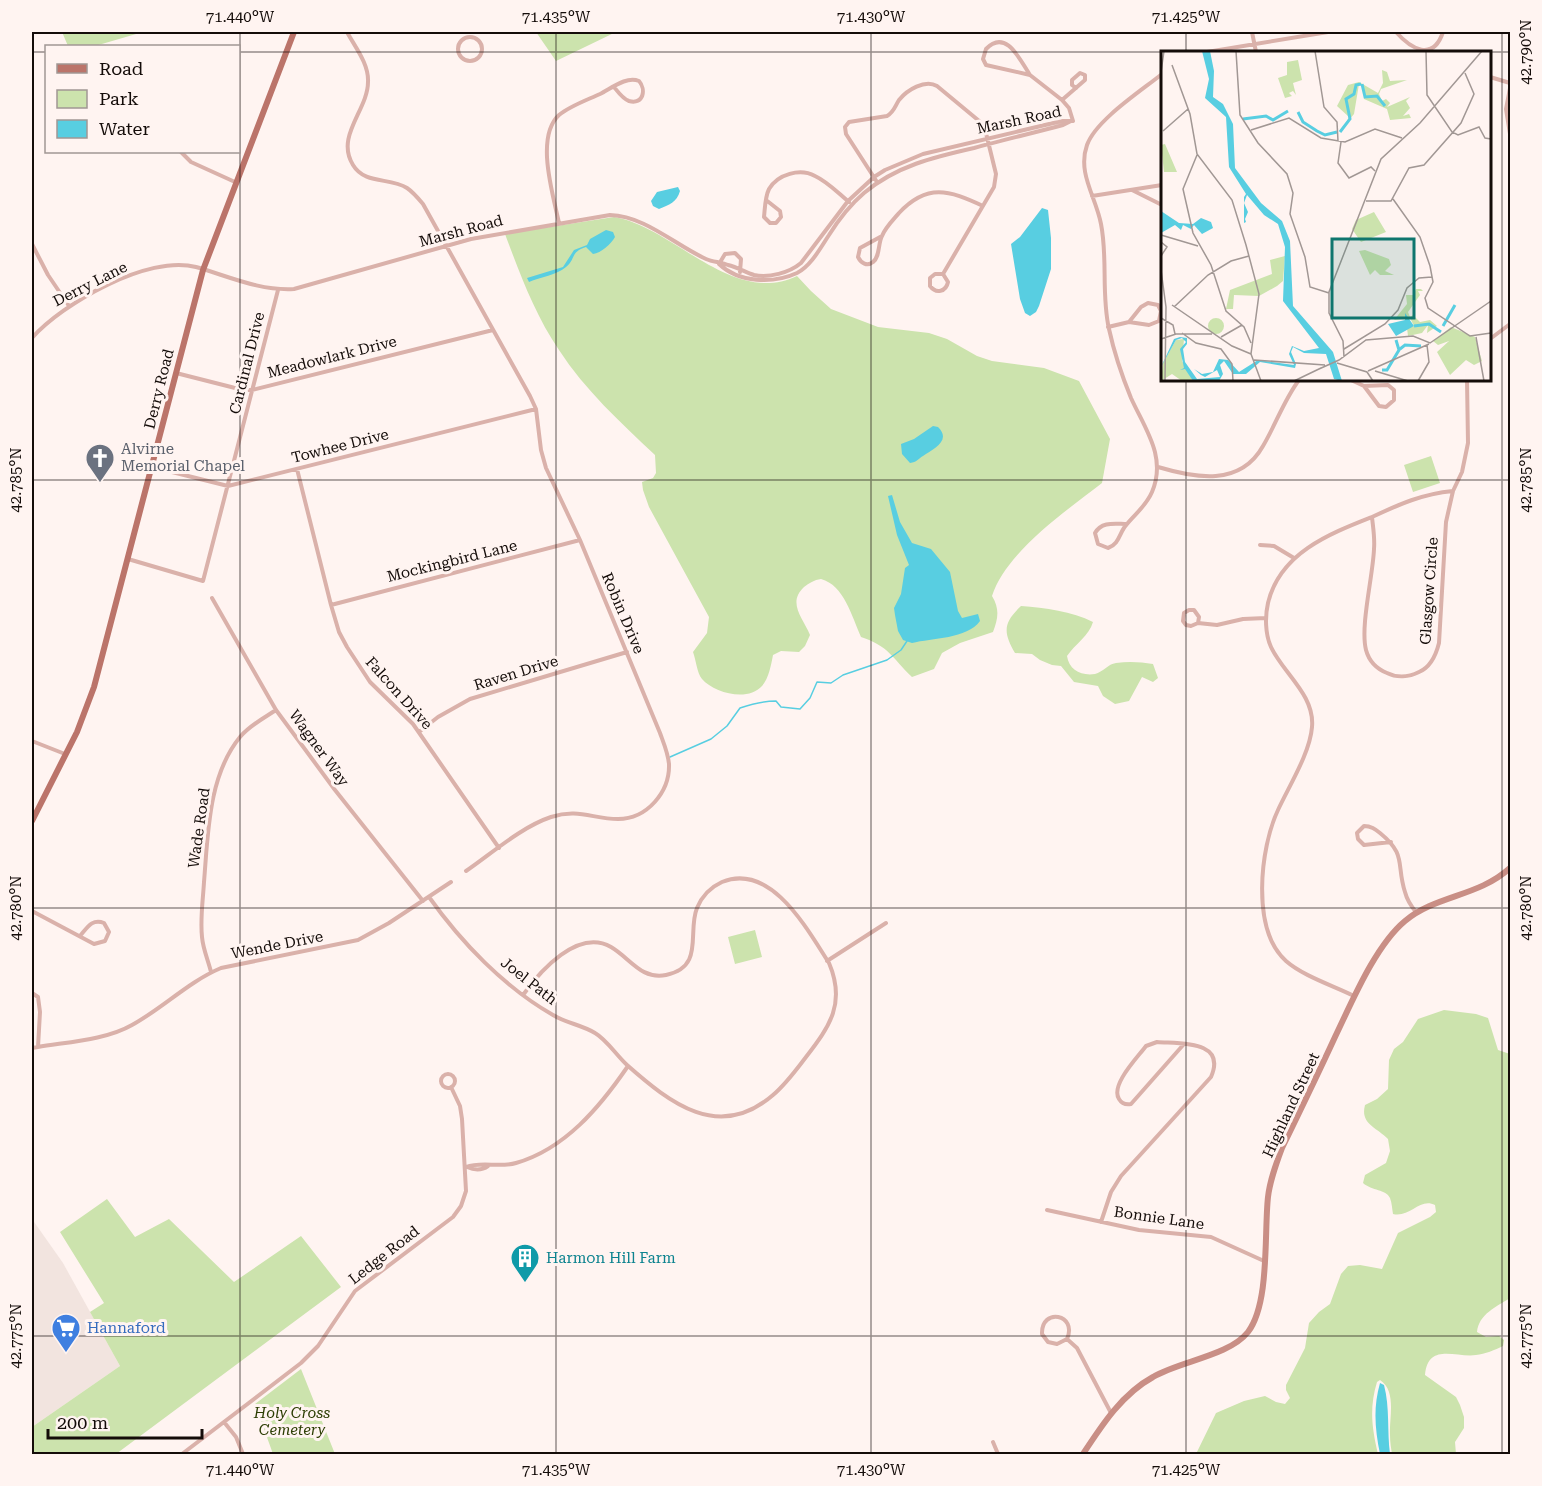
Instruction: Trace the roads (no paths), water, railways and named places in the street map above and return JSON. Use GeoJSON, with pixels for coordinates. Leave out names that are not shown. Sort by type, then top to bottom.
{"type":"FeatureCollection","features":[{"type":"Feature","properties":{"kind":"main road","name":"Derry Road"},"geometry":{"type":"LineString","coordinates":[[32,821],[66,755],[94,687],[203,270],[294,32]]}},
{"type":"Feature","properties":{"kind":"street","name":"Robin Drive"},"geometry":{"type":"LineString","coordinates":[[346,32],[366,68],[369,80],[367,92],[349,136],[348,150],[353,165],[365,176],[399,184],[412,192],[423,204],[530,396],[536,409],[541,450],[546,468],[580,540],[668,756],[668,775],[659,797],[641,813],[624,818],[577,813],[552,817],[536,824],[466,871]]}},
{"type":"Feature","properties":{"kind":"street"},"geometry":{"type":"LineString","coordinates":[[459,32],[463,38]]}},
{"type":"Feature","properties":{"kind":"street"},"geometry":{"type":"LineString","coordinates":[[1252,32],[1256,51]]}},
{"type":"Feature","properties":{"kind":"street"},"geometry":{"type":"LineString","coordinates":[[1214,51],[1328,32]]}},
{"type":"Feature","properties":{"kind":"street"},"geometry":{"type":"LineString","coordinates":[[1396,32],[1409,45],[1421,51],[1435,44],[1443,32]]}},
{"type":"Feature","properties":{"kind":"street"},"geometry":{"type":"LineString","coordinates":[[463,38],[474,39],[480,44],[482,51],[478,58],[471,61],[461,57],[459,50],[463,38]]}},
{"type":"Feature","properties":{"kind":"street"},"geometry":{"type":"LineString","coordinates":[[1030,75],[988,66],[983,59],[986,49],[998,41],[1005,42],[1030,75],[1062,100],[1076,88]]}},
{"type":"Feature","properties":{"kind":"street"},"geometry":{"type":"LineString","coordinates":[[1127,524],[1107,524],[1100,527],[1095,533],[1098,544],[1104,548],[1112,547],[1118,541],[1127,524],[1148,500],[1153,490],[1158,467],[1153,441],[1131,398],[1108,327],[1102,232],[1086,180],[1084,165],[1086,148],[1091,136],[1107,119],[1161,75]]}},
{"type":"Feature","properties":{"kind":"street"},"geometry":{"type":"LineString","coordinates":[[1491,77],[1510,83]]}},
{"type":"Feature","properties":{"kind":"street"},"geometry":{"type":"LineString","coordinates":[[558,223],[546,149],[550,128],[563,113],[614,87],[628,80],[635,79],[642,83],[643,94],[639,100],[632,102],[625,99],[614,87]]}},
{"type":"Feature","properties":{"kind":"street"},"geometry":{"type":"LineString","coordinates":[[878,182],[848,139],[845,131],[847,124],[852,120],[887,116],[892,113],[901,98],[923,83],[934,85],[981,121],[987,129],[996,168],[996,180],[943,274]]}},
{"type":"Feature","properties":{"kind":"street"},"geometry":{"type":"LineString","coordinates":[[1510,88],[1506,110],[1510,134]]}},
{"type":"Feature","properties":{"kind":"street","name":"Marsh Road"},"geometry":{"type":"LineString","coordinates":[[203,270],[278,290],[303,288],[498,232],[610,214],[624,216],[641,223],[719,264],[725,270],[752,279],[771,280],[801,271],[813,258],[850,202],[878,182],[913,163],[1062,121],[1073,121],[1069,108],[1062,100]]}},
{"type":"Feature","properties":{"kind":"street","name":"Marsh Road"},"geometry":{"type":"LineString","coordinates":[[719,264],[727,264],[761,276],[795,268],[874,177],[900,162],[922,154],[990,141]]}},
{"type":"Feature","properties":{"kind":"street"},"geometry":{"type":"LineString","coordinates":[[182,153],[191,162],[235,182]]}},
{"type":"Feature","properties":{"kind":"street"},"geometry":{"type":"LineString","coordinates":[[766,200],[781,212],[780,220],[775,223],[768,222],[765,218],[766,200],[770,188],[788,174],[800,172],[818,177],[850,202]]}},
{"type":"Feature","properties":{"kind":"street"},"geometry":{"type":"LineString","coordinates":[[1092,196],[1161,185]]}},
{"type":"Feature","properties":{"kind":"street"},"geometry":{"type":"LineString","coordinates":[[1132,190],[1161,205]]}},
{"type":"Feature","properties":{"kind":"street"},"geometry":{"type":"LineString","coordinates":[[882,236],[875,260],[870,264],[861,262],[857,254],[860,249],[882,236],[910,202],[931,192],[954,193],[983,206]]}},
{"type":"Feature","properties":{"kind":"street"},"geometry":{"type":"LineString","coordinates":[[32,244],[48,275],[69,306]]}},
{"type":"Feature","properties":{"kind":"street"},"geometry":{"type":"LineString","coordinates":[[719,264],[725,254],[735,253],[740,257],[741,270],[738,275]]}},
{"type":"Feature","properties":{"kind":"street","name":"Derry Lane"},"geometry":{"type":"LineString","coordinates":[[32,338],[47,321],[69,306],[118,280],[143,271],[183,266],[203,270]]}},
{"type":"Feature","properties":{"kind":"street"},"geometry":{"type":"LineString","coordinates":[[935,274],[943,274],[948,282],[946,288],[934,291],[930,286],[930,278],[935,274]]}},
{"type":"Feature","properties":{"kind":"street","name":"Cardinal Drive"},"geometry":{"type":"LineString","coordinates":[[128,559],[203,581],[278,290]]}},
{"type":"Feature","properties":{"kind":"street"},"geometry":{"type":"LineString","coordinates":[[1108,327],[1129,321],[1152,325],[1159,321],[1161,311],[1158,305],[1148,303],[1141,307],[1129,321]]}},
{"type":"Feature","properties":{"kind":"street"},"geometry":{"type":"LineString","coordinates":[[1491,338],[1510,324]]}},
{"type":"Feature","properties":{"kind":"street","name":"Meadowlark Drive"},"geometry":{"type":"LineString","coordinates":[[176,373],[243,390],[252,390],[494,330]]}},
{"type":"Feature","properties":{"kind":"street"},"geometry":{"type":"LineString","coordinates":[[1158,467],[1181,474],[1205,477],[1227,474],[1240,468],[1259,453],[1298,381]]}},
{"type":"Feature","properties":{"kind":"street"},"geometry":{"type":"LineString","coordinates":[[1353,381],[1364,386],[1388,385],[1394,390],[1394,400],[1386,407],[1379,406],[1364,386]]}},
{"type":"Feature","properties":{"kind":"street","name":"Glasgow Circle"},"geometry":{"type":"LineString","coordinates":[[1372,516],[1374,548],[1365,627],[1366,649],[1372,663],[1381,670],[1397,676],[1408,676],[1426,668],[1438,648],[1445,533],[1453,491],[1462,472],[1468,443],[1467,381]]}},
{"type":"Feature","properties":{"kind":"street","name":"Towhee Drive"},"geometry":{"type":"LineString","coordinates":[[151,467],[228,486],[536,409]]}},
{"type":"Feature","properties":{"kind":"street","name":"Falcon Drive"},"geometry":{"type":"LineString","coordinates":[[297,469],[339,632],[359,668],[419,732],[499,848]]}},
{"type":"Feature","properties":{"kind":"street"},"geometry":{"type":"LineString","coordinates":[[1354,996],[1287,962],[1275,949],[1268,933],[1263,903],[1265,850],[1271,824],[1308,746],[1312,721],[1302,692],[1271,647],[1266,618],[1270,594],[1294,558],[1329,535],[1425,495],[1453,491]]}},
{"type":"Feature","properties":{"kind":"street","name":"Mockingbird Lane"},"geometry":{"type":"LineString","coordinates":[[331,605],[580,540]]}},
{"type":"Feature","properties":{"kind":"street"},"geometry":{"type":"LineString","coordinates":[[1260,545],[1274,546],[1294,558]]}},
{"type":"Feature","properties":{"kind":"street","name":"Wagner Way"},"geometry":{"type":"LineString","coordinates":[[212,598],[276,710],[335,790],[423,901]]}},
{"type":"Feature","properties":{"kind":"street"},"geometry":{"type":"LineString","coordinates":[[1198,623],[1198,614],[1194,610],[1184,613],[1183,621],[1186,625],[1191,626],[1198,623],[1217,625],[1239,619],[1266,618]]}},
{"type":"Feature","properties":{"kind":"street","name":"Raven Drive"},"geometry":{"type":"LineString","coordinates":[[419,732],[438,717],[470,699],[627,652]]}},
{"type":"Feature","properties":{"kind":"street","name":"Wade Road"},"geometry":{"type":"LineString","coordinates":[[212,972],[204,950],[202,923],[206,849],[217,785],[226,759],[239,738],[276,710]]}},
{"type":"Feature","properties":{"kind":"street"},"geometry":{"type":"LineString","coordinates":[[32,741],[66,755]]}},
{"type":"Feature","properties":{"kind":"street"},"geometry":{"type":"LineString","coordinates":[[1390,842],[1364,845],[1358,839],[1358,832],[1364,826],[1371,826],[1390,842],[1400,856],[1406,897],[1417,913]]}},
{"type":"Feature","properties":{"kind":"street","name":"Highland Street"},"geometry":{"type":"LineString","coordinates":[[1083,1455],[1111,1413],[1133,1391],[1153,1376],[1216,1352],[1243,1337],[1249,1331],[1257,1311],[1264,1261],[1268,1194],[1274,1171],[1354,996],[1373,963],[1394,933],[1406,921],[1437,903],[1484,887],[1510,868]]}},
{"type":"Feature","properties":{"kind":"street","name":"Joel Path"},"geometry":{"type":"LineString","coordinates":[[429,897],[445,921],[466,944],[523,995],[561,1020],[594,1032],[628,1066],[671,1101],[692,1112],[704,1115],[728,1116],[751,1109],[780,1089],[826,1032],[835,1010],[836,992],[833,974],[827,961],[784,898],[764,885],[752,881],[728,880],[707,892],[700,902],[695,914],[694,943],[691,955],[685,965],[676,972],[664,976],[646,974],[612,948],[601,943],[589,943],[572,949],[551,962],[523,995]]}},
{"type":"Feature","properties":{"kind":"street","name":"Wende Drive"},"geometry":{"type":"LineString","coordinates":[[32,1048],[120,1031],[143,1019],[191,983],[233,964],[358,940],[378,930],[451,882]]}},
{"type":"Feature","properties":{"kind":"street"},"geometry":{"type":"LineString","coordinates":[[32,911],[80,936],[98,944],[105,941],[110,932],[104,923],[97,921],[91,923],[80,936]]}},
{"type":"Feature","properties":{"kind":"street"},"geometry":{"type":"LineString","coordinates":[[827,961],[886,923]]}},
{"type":"Feature","properties":{"kind":"street"},"geometry":{"type":"LineString","coordinates":[[32,993],[38,997],[40,1003],[38,1047]]}},
{"type":"Feature","properties":{"kind":"street"},"geometry":{"type":"LineString","coordinates":[[1101,1222],[1111,1192],[1121,1176],[1211,1077],[1215,1062],[1210,1052],[1196,1045],[1184,1044],[1157,1042],[1146,1046],[1121,1079],[1117,1095],[1119,1100],[1127,1105],[1135,1101],[1184,1044]]}},
{"type":"Feature","properties":{"kind":"street"},"geometry":{"type":"LineString","coordinates":[[466,1167],[473,1170],[484,1169],[488,1166],[515,1164],[557,1144],[584,1120],[628,1066]]}},
{"type":"Feature","properties":{"kind":"street","name":"Ledge Road"},"geometry":{"type":"LineString","coordinates":[[182,1455],[309,1355],[329,1332],[355,1291],[364,1283],[453,1217],[465,1196],[466,1167],[460,1106],[451,1087]]}},
{"type":"Feature","properties":{"kind":"street","name":"Bonnie Lane"},"geometry":{"type":"LineString","coordinates":[[1047,1210],[1151,1232],[1211,1237],[1264,1261]]}},
{"type":"Feature","properties":{"kind":"street"},"geometry":{"type":"LineString","coordinates":[[1052,1317],[1063,1319],[1069,1328],[1067,1339],[1057,1344],[1048,1342],[1042,1334],[1044,1323],[1052,1317]]}},
{"type":"Feature","properties":{"kind":"street"},"geometry":{"type":"LineString","coordinates":[[1067,1339],[1077,1348],[1111,1413]]}},
{"type":"Feature","properties":{"kind":"street"},"geometry":{"type":"LineString","coordinates":[[224,1422],[236,1437],[243,1455]]}},
{"type":"Feature","properties":{"kind":"street"},"geometry":{"type":"LineString","coordinates":[[993,1442],[998,1455]]}},
{"type":"Feature","properties":{"kind":"water"},"geometry":{"type":"Polygon","coordinates":[[[678,187],[679,195],[672,203],[659,209],[653,206],[651,201],[657,192],[678,187]]]}},
{"type":"Feature","properties":{"kind":"water"},"geometry":{"type":"Polygon","coordinates":[[[1042,208],[1048,210],[1051,269],[1039,306],[1030,316],[1025,313],[1020,299],[1011,244],[1020,237],[1042,208]]]}},
{"type":"Feature","properties":{"kind":"water"},"geometry":{"type":"Polygon","coordinates":[[[606,230],[613,232],[615,237],[602,250],[593,254],[586,247],[581,249],[562,270],[529,282],[527,278],[563,267],[574,250],[587,245],[590,239],[606,230]]]}},
{"type":"Feature","properties":{"kind":"water"},"geometry":{"type":"Polygon","coordinates":[[[933,426],[938,427],[942,432],[940,444],[910,463],[902,454],[901,444],[914,439],[933,426]]]}},
{"type":"Feature","properties":{"kind":"water"},"geometry":{"type":"Polygon","coordinates":[[[892,495],[900,522],[912,543],[931,549],[950,572],[958,611],[962,618],[978,614],[980,621],[974,627],[949,637],[912,643],[903,640],[898,631],[894,608],[901,594],[905,568],[909,565],[897,535],[888,496],[892,495]]]}},
{"type":"Feature","properties":{"kind":"water"},"geometry":{"type":"Polygon","coordinates":[[[1380,1383],[1384,1385],[1386,1393],[1390,1454],[1380,1454],[1377,1436],[1376,1410],[1380,1383]]]}},
{"type":"Feature","properties":{"kind":"waterway"},"geometry":{"type":"LineString","coordinates":[[670,757],[711,739],[727,726],[740,708],[776,701],[781,707],[800,709],[810,698],[817,682],[831,683],[843,675],[887,660],[901,650],[907,641]]}},
{"type":"Feature","properties":{"kind":"place","name":"Alvirne Memorial Chapel"},"geometry":{"type":"Point","coordinates":[100,484]}},
{"type":"Feature","properties":{"kind":"place","name":"Harmon Hill Farm"},"geometry":{"type":"Point","coordinates":[525,1284]}},
{"type":"Feature","properties":{"kind":"place","name":"Hannaford"},"geometry":{"type":"Point","coordinates":[66,1354]}},
{"type":"Feature","properties":{"kind":"park label","name":"Holy Cross Cemetery"},"geometry":{"type":"Point","coordinates":[292,1422]}}]}
